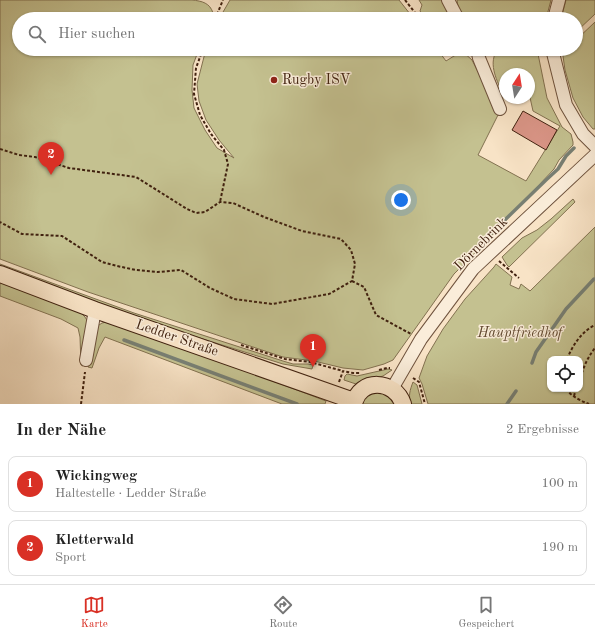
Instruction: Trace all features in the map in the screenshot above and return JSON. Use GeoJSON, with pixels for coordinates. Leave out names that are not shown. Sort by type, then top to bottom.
{"type":"FeatureCollection","features":[{"type":"Feature","properties":{"kind":"main road","name":"Ledder Straße"},"geometry":{"type":"LineString","coordinates":[[0,274],[95,310],[354,402]]}},
{"type":"Feature","properties":{"kind":"main road"},"geometry":{"type":"LineString","coordinates":[[354,402],[358,394],[364,389],[370,386],[378,385],[392,389],[397,393],[403,404]]}},
{"type":"Feature","properties":{"kind":"street"},"geometry":{"type":"LineString","coordinates":[[448,0],[454,12]]}},
{"type":"Feature","properties":{"kind":"street"},"geometry":{"type":"LineString","coordinates":[[556,12],[559,0]]}},
{"type":"Feature","properties":{"kind":"street"},"geometry":{"type":"LineString","coordinates":[[479,56],[500,109]]}},
{"type":"Feature","properties":{"kind":"street"},"geometry":{"type":"LineString","coordinates":[[554,56],[566,105],[583,134],[595,146]]}},
{"type":"Feature","properties":{"kind":"street","name":"Dörnebrink"},"geometry":{"type":"LineString","coordinates":[[392,389],[421,339],[473,269],[595,156]]}},
{"type":"Feature","properties":{"kind":"street"},"geometry":{"type":"LineString","coordinates":[[86,360],[95,310]]}},
{"type":"Feature","properties":{"kind":"path"},"geometry":{"type":"LineString","coordinates":[[218,12],[223,0]]}},
{"type":"Feature","properties":{"kind":"path"},"geometry":{"type":"LineString","coordinates":[[405,0],[414,12]]}},
{"type":"Feature","properties":{"kind":"path"},"geometry":{"type":"LineString","coordinates":[[200,56],[196,68],[194,94],[200,115],[211,134],[224,150],[228,164],[220,202]]}},
{"type":"Feature","properties":{"kind":"path"},"geometry":{"type":"LineString","coordinates":[[0,149],[19,155],[35,157],[70,168],[136,176],[187,209],[196,213],[205,212],[220,202],[232,203],[302,231],[341,239],[351,250],[355,264],[352,281]]}},
{"type":"Feature","properties":{"kind":"path"},"geometry":{"type":"LineString","coordinates":[[0,222],[22,234],[62,236],[102,262],[116,266],[158,272],[181,270],[210,288],[234,299],[272,304],[329,294],[352,281]]}},
{"type":"Feature","properties":{"kind":"path"},"geometry":{"type":"LineString","coordinates":[[490,254],[519,278]]}},
{"type":"Feature","properties":{"kind":"path"},"geometry":{"type":"LineString","coordinates":[[352,281],[364,287],[376,315],[421,339]]}},
{"type":"Feature","properties":{"kind":"path"},"geometry":{"type":"LineString","coordinates":[[568,356],[574,344],[582,335],[595,325]]}},
{"type":"Feature","properties":{"kind":"path"},"geometry":{"type":"LineString","coordinates":[[583,369],[589,355],[595,348]]}},
{"type":"Feature","properties":{"kind":"path"},"geometry":{"type":"LineString","coordinates":[[82,404],[86,360]]}},
{"type":"Feature","properties":{"kind":"path"},"geometry":{"type":"LineString","coordinates":[[568,392],[579,400],[589,404]]}},
{"type":"Feature","properties":{"kind":"path"},"geometry":{"type":"LineString","coordinates":[[574,396],[575,392]]}},
{"type":"Feature","properties":{"kind":"green space"},"geometry":{"type":"Polygon","coordinates":[[[0,0],[192,0],[208,5],[213,12],[12,12],[12,56],[196,56],[193,65],[192,90],[194,108],[205,130],[217,148],[234,158],[219,140],[206,120],[199,101],[197,84],[204,56],[442,56],[446,61],[454,56],[468,56],[472,60],[496,107],[498,115],[478,155],[526,181],[560,126],[533,111],[531,104],[535,104],[535,68],[499,68],[499,85],[495,76],[493,59],[494,56],[538,56],[547,98],[562,127],[571,134],[573,145],[559,160],[554,169],[454,274],[393,360],[363,370],[343,368],[314,361],[283,357],[88,292],[0,259],[0,0]]]}},
{"type":"Feature","properties":{"kind":"green space"},"geometry":{"type":"Polygon","coordinates":[[[230,0],[399,0],[408,12],[223,12],[230,0]]]}},
{"type":"Feature","properties":{"kind":"green space"},"geometry":{"type":"Polygon","coordinates":[[[419,0],[442,0],[448,12],[421,12],[422,5],[419,0]]]}},
{"type":"Feature","properties":{"kind":"green space"},"geometry":{"type":"Polygon","coordinates":[[[457,0],[551,0],[548,12],[460,12],[457,0]]]}},
{"type":"Feature","properties":{"kind":"green space"},"geometry":{"type":"Polygon","coordinates":[[[566,0],[595,0],[595,14],[583,25],[583,12],[563,12],[566,0]]]}},
{"type":"Feature","properties":{"kind":"green space"},"geometry":{"type":"Polygon","coordinates":[[[595,22],[595,129],[593,129],[583,117],[573,98],[565,70],[563,56],[583,56],[583,33],[595,22]]]}},
{"type":"Feature","properties":{"kind":"green space"},"geometry":{"type":"Polygon","coordinates":[[[573,199],[575,202],[509,267],[502,257],[522,238],[537,230],[573,199]]]}},
{"type":"Feature","properties":{"kind":"green space","name":"Hauptfriedhof"},"geometry":{"type":"Polygon","coordinates":[[[595,227],[595,404],[428,404],[419,378],[427,356],[443,329],[465,299],[496,264],[512,277],[510,285],[519,289],[521,284],[530,291],[595,227]]]}},
{"type":"Feature","properties":{"kind":"green space"},"geometry":{"type":"Polygon","coordinates":[[[0,264],[134,313],[293,364],[313,365],[312,369],[283,364],[171,329],[0,268],[0,264]]]}},
{"type":"Feature","properties":{"kind":"green space"},"geometry":{"type":"Polygon","coordinates":[[[0,282],[79,311],[85,317],[88,322],[83,366],[81,365],[80,337],[78,328],[61,319],[0,296],[0,282]]]}},
{"type":"Feature","properties":{"kind":"green space"},"geometry":{"type":"Polygon","coordinates":[[[107,322],[167,342],[305,393],[326,401],[325,404],[282,404],[105,337],[99,348],[92,368],[88,367],[96,327],[107,322]]]}},
{"type":"Feature","properties":{"kind":"green space"},"geometry":{"type":"Polygon","coordinates":[[[388,369],[392,370],[383,376],[356,384],[344,380],[347,374],[357,376],[388,369]]]}},
{"type":"Feature","properties":{"kind":"green space"},"geometry":{"type":"Polygon","coordinates":[[[413,382],[417,385],[422,404],[411,404],[410,393],[413,382]]]}},
{"type":"Feature","properties":{"kind":"green space"},"geometry":{"type":"Polygon","coordinates":[[[380,392],[391,397],[395,404],[360,404],[368,395],[380,392]]]}},
{"type":"Feature","properties":{"kind":"building"},"geometry":{"type":"Polygon","coordinates":[[[523,111],[557,130],[546,150],[512,130],[523,111]]]}},
{"type":"Feature","properties":{"kind":"waterway"},"geometry":{"type":"LineString","coordinates":[[481,243],[558,169],[566,156],[574,148]]}},
{"type":"Feature","properties":{"kind":"waterway"},"geometry":{"type":"LineString","coordinates":[[532,363],[536,352],[566,309],[594,279]]}},
{"type":"Feature","properties":{"kind":"waterway"},"geometry":{"type":"LineString","coordinates":[[124,340],[297,404]]}},
{"type":"Feature","properties":{"kind":"waterway"},"geometry":{"type":"LineString","coordinates":[[507,404],[516,391]]}},
{"type":"Feature","properties":{"kind":"place","name":"Rugby ISV"},"geometry":{"type":"Point","coordinates":[274,80]}},
{"type":"Feature","properties":{"kind":"place","name":"Kletterwald"},"geometry":{"type":"Point","coordinates":[51,175]}},
{"type":"Feature","properties":{"kind":"place","name":"Wickingweg"},"geometry":{"type":"Point","coordinates":[313,367]}}]}
